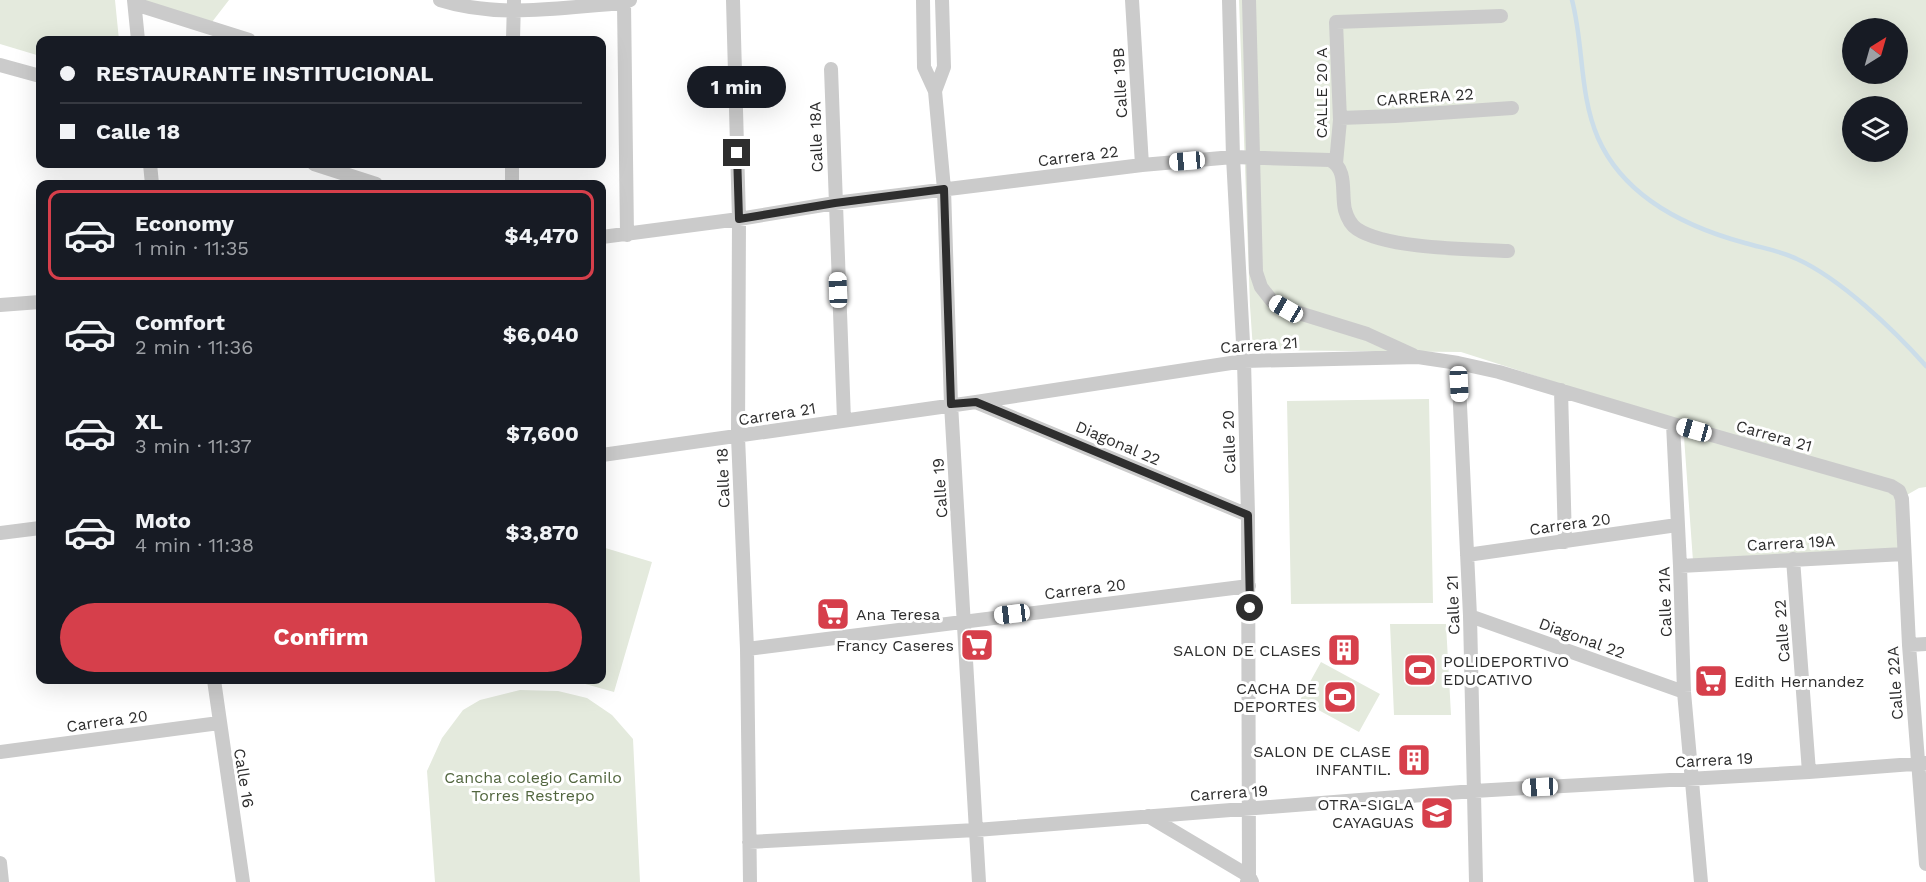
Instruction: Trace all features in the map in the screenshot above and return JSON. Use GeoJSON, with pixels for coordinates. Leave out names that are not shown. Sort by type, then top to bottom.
{"type":"FeatureCollection","features":[{"type":"Feature","properties":{"kind":"street"},"geometry":{"type":"LineString","coordinates":[[440,0],[462,7],[479,9],[514,5],[627,1],[627,235]]}},
{"type":"Feature","properties":{"kind":"street","name":"Calle 18"},"geometry":{"type":"LineString","coordinates":[[732,0],[739,219],[738,437],[747,649],[750,882]]}},
{"type":"Feature","properties":{"kind":"street","name":"Calle 19"},"geometry":{"type":"LineString","coordinates":[[923,0],[924,67],[935,91],[944,189],[951,404],[979,882]]}},
{"type":"Feature","properties":{"kind":"street","name":"Calle 19"},"geometry":{"type":"LineString","coordinates":[[935,91],[944,67],[942,0]]}},
{"type":"Feature","properties":{"kind":"street","name":"Calle 19B"},"geometry":{"type":"LineString","coordinates":[[1132,0],[1142,165]]}},
{"type":"Feature","properties":{"kind":"street","name":"Calle 20"},"geometry":{"type":"LineString","coordinates":[[1229,0],[1233,157],[1244,361],[1250,586],[1250,880]]}},
{"type":"Feature","properties":{"kind":"street"},"geometry":{"type":"LineString","coordinates":[[1249,0],[1256,272],[1261,287],[1272,301],[1286,309],[1367,334],[1418,357]]}},
{"type":"Feature","properties":{"kind":"street"},"geometry":{"type":"LineString","coordinates":[[138,36],[134,2],[237,36]]}},
{"type":"Feature","properties":{"kind":"street"},"geometry":{"type":"LineString","coordinates":[[513,36],[514,5]]}},
{"type":"Feature","properties":{"kind":"street","name":"CALLE 20 A"},"geometry":{"type":"LineString","coordinates":[[1336,163],[1340,118],[1336,22],[1501,16]]}},
{"type":"Feature","properties":{"kind":"street"},"geometry":{"type":"LineString","coordinates":[[0,65],[36,75]]}},
{"type":"Feature","properties":{"kind":"street","name":"Calle 18A"},"geometry":{"type":"LineString","coordinates":[[831,69],[844,420]]}},
{"type":"Feature","properties":{"kind":"street","name":"CARRERA 22"},"geometry":{"type":"LineString","coordinates":[[1340,118],[1512,108]]}},
{"type":"Feature","properties":{"kind":"street","name":"Carrera 22"},"geometry":{"type":"LineString","coordinates":[[606,237],[739,219],[835,203],[1142,165],[1233,157],[1330,160],[1336,163]]}},
{"type":"Feature","properties":{"kind":"street"},"geometry":{"type":"LineString","coordinates":[[1336,163],[1341,169],[1345,209],[1349,220],[1356,228],[1383,239],[1408,244],[1508,251]]}},
{"type":"Feature","properties":{"kind":"street"},"geometry":{"type":"LineString","coordinates":[[326,168],[364,180]]}},
{"type":"Feature","properties":{"kind":"street"},"geometry":{"type":"LineString","coordinates":[[0,305],[36,302]]}},
{"type":"Feature","properties":{"kind":"street","name":"Carrera 21"},"geometry":{"type":"LineString","coordinates":[[606,454],[738,437],[1244,361],[1418,357],[1458,363],[1561,390],[1891,486],[1899,491],[1902,499]]}},
{"type":"Feature","properties":{"kind":"street","name":"Calle 21"},"geometry":{"type":"LineString","coordinates":[[1458,363],[1470,616],[1476,882]]}},
{"type":"Feature","properties":{"kind":"street"},"geometry":{"type":"LineString","coordinates":[[1561,390],[1565,542]]}},
{"type":"Feature","properties":{"kind":"street","name":"Diagonal 22"},"geometry":{"type":"LineString","coordinates":[[976,402],[1248,515]]}},
{"type":"Feature","properties":{"kind":"street","name":"Calle 21A"},"geometry":{"type":"LineString","coordinates":[[1672,424],[1684,692],[1692,778]]}},
{"type":"Feature","properties":{"kind":"street","name":"Calle 22A"},"geometry":{"type":"LineString","coordinates":[[1902,499],[1909,645],[1922,763],[1926,864]]}},
{"type":"Feature","properties":{"kind":"street","name":"Carrera 20"},"geometry":{"type":"LineString","coordinates":[[1467,555],[1677,525]]}},
{"type":"Feature","properties":{"kind":"street"},"geometry":{"type":"LineString","coordinates":[[0,533],[36,528]]}},
{"type":"Feature","properties":{"kind":"street","name":"Carrera 19A"},"geometry":{"type":"LineString","coordinates":[[1680,566],[1904,554]]}},
{"type":"Feature","properties":{"kind":"street","name":"Calle 22"},"geometry":{"type":"LineString","coordinates":[[1793,559],[1809,772]]}},
{"type":"Feature","properties":{"kind":"street","name":"Carrera 20"},"geometry":{"type":"LineString","coordinates":[[747,649],[964,620],[1250,586]]}},
{"type":"Feature","properties":{"kind":"street","name":"Diagonal 22"},"geometry":{"type":"LineString","coordinates":[[1470,616],[1684,692]]}},
{"type":"Feature","properties":{"kind":"street"},"geometry":{"type":"LineString","coordinates":[[1909,645],[1926,644]]}},
{"type":"Feature","properties":{"kind":"street","name":"Calle 16"},"geometry":{"type":"LineString","coordinates":[[214,684],[244,882]]}},
{"type":"Feature","properties":{"kind":"street","name":"Carrera 20"},"geometry":{"type":"LineString","coordinates":[[0,752],[219,723]]}},
{"type":"Feature","properties":{"kind":"street","name":"Carrera 19"},"geometry":{"type":"LineString","coordinates":[[749,842],[976,831],[1474,791],[1809,772],[1922,763]]}},
{"type":"Feature","properties":{"kind":"street"},"geometry":{"type":"LineString","coordinates":[[1692,778],[1701,882]]}},
{"type":"Feature","properties":{"kind":"street"},"geometry":{"type":"LineString","coordinates":[[1148,816],[1250,880]]}},
{"type":"Feature","properties":{"kind":"street"},"geometry":{"type":"LineString","coordinates":[[0,863],[2,882]]}},
{"type":"Feature","properties":{"kind":"green space"},"geometry":{"type":"Polygon","coordinates":[[[0,0],[115,0],[119,36],[36,36],[36,55],[0,44],[0,0]]]}},
{"type":"Feature","properties":{"kind":"green space"},"geometry":{"type":"Polygon","coordinates":[[[139,0],[229,0],[212,22],[139,0]]]}},
{"type":"Feature","properties":{"kind":"green space"},"geometry":{"type":"Polygon","coordinates":[[[1239,0],[1926,0],[1926,487],[1919,488],[1898,500],[1899,551],[1693,561],[1683,423],[1461,352],[1253,350],[1239,0]]]}},
{"type":"Feature","properties":{"kind":"green space"},"geometry":{"type":"Polygon","coordinates":[[[1429,399],[1433,603],[1291,604],[1287,401],[1429,399]]]}},
{"type":"Feature","properties":{"kind":"green space"},"geometry":{"type":"Polygon","coordinates":[[[606,548],[652,562],[614,692],[585,684],[606,684],[606,548]]]}},
{"type":"Feature","properties":{"kind":"green space","name":"POLIDEPORTIVO EDUCATIVO"},"geometry":{"type":"Polygon","coordinates":[[[1390,624],[1446,624],[1451,715],[1394,715],[1390,624]]]}},
{"type":"Feature","properties":{"kind":"green space","name":"CACHA DE DEPORTES"},"geometry":{"type":"Polygon","coordinates":[[[1321,662],[1380,694],[1359,732],[1300,700],[1321,662]]]}},
{"type":"Feature","properties":{"kind":"green space","name":"Cancha colegio Camilo Torres Restrepo"},"geometry":{"type":"Polygon","coordinates":[[[520,690],[558,691],[587,698],[612,715],[633,739],[640,882],[435,882],[427,771],[442,738],[463,710],[480,700],[520,690]]]}},
{"type":"Feature","properties":{"kind":"waterway"},"geometry":{"type":"LineString","coordinates":[[1572,0],[1592,121],[1609,159],[1624,177],[1640,193],[1679,218],[1723,236],[1785,254],[1814,268],[1866,306],[1926,366]]}},
{"type":"Feature","properties":{"kind":"place","name":"Ana Teresa"},"geometry":{"type":"Point","coordinates":[833,614]}},
{"type":"Feature","properties":{"kind":"place","name":"Francy Caseres"},"geometry":{"type":"Point","coordinates":[977,645]}},
{"type":"Feature","properties":{"kind":"place","name":"SALON DE CLASES"},"geometry":{"type":"Point","coordinates":[1344,650]}},
{"type":"Feature","properties":{"kind":"place","name":"POLIDEPORTIVO EDUCATIVO"},"geometry":{"type":"Point","coordinates":[1420,670]}},
{"type":"Feature","properties":{"kind":"place","name":"Edith Hernandez"},"geometry":{"type":"Point","coordinates":[1711,681]}},
{"type":"Feature","properties":{"kind":"place","name":"CACHA DE DEPORTES"},"geometry":{"type":"Point","coordinates":[1340,697]}},
{"type":"Feature","properties":{"kind":"place","name":"SALON DE CLASE INFANTIL."},"geometry":{"type":"Point","coordinates":[1414,760]}},
{"type":"Feature","properties":{"kind":"place","name":"OTRA-SIGLA CAYAGUAS"},"geometry":{"type":"Point","coordinates":[1437,813]}},
{"type":"Feature","properties":{"kind":"route"},"geometry":{"type":"LineString","coordinates":[[737,153],[739,219],[835,203],[944,189],[951,404],[976,402],[1248,515],[1250,608]]}}]}
